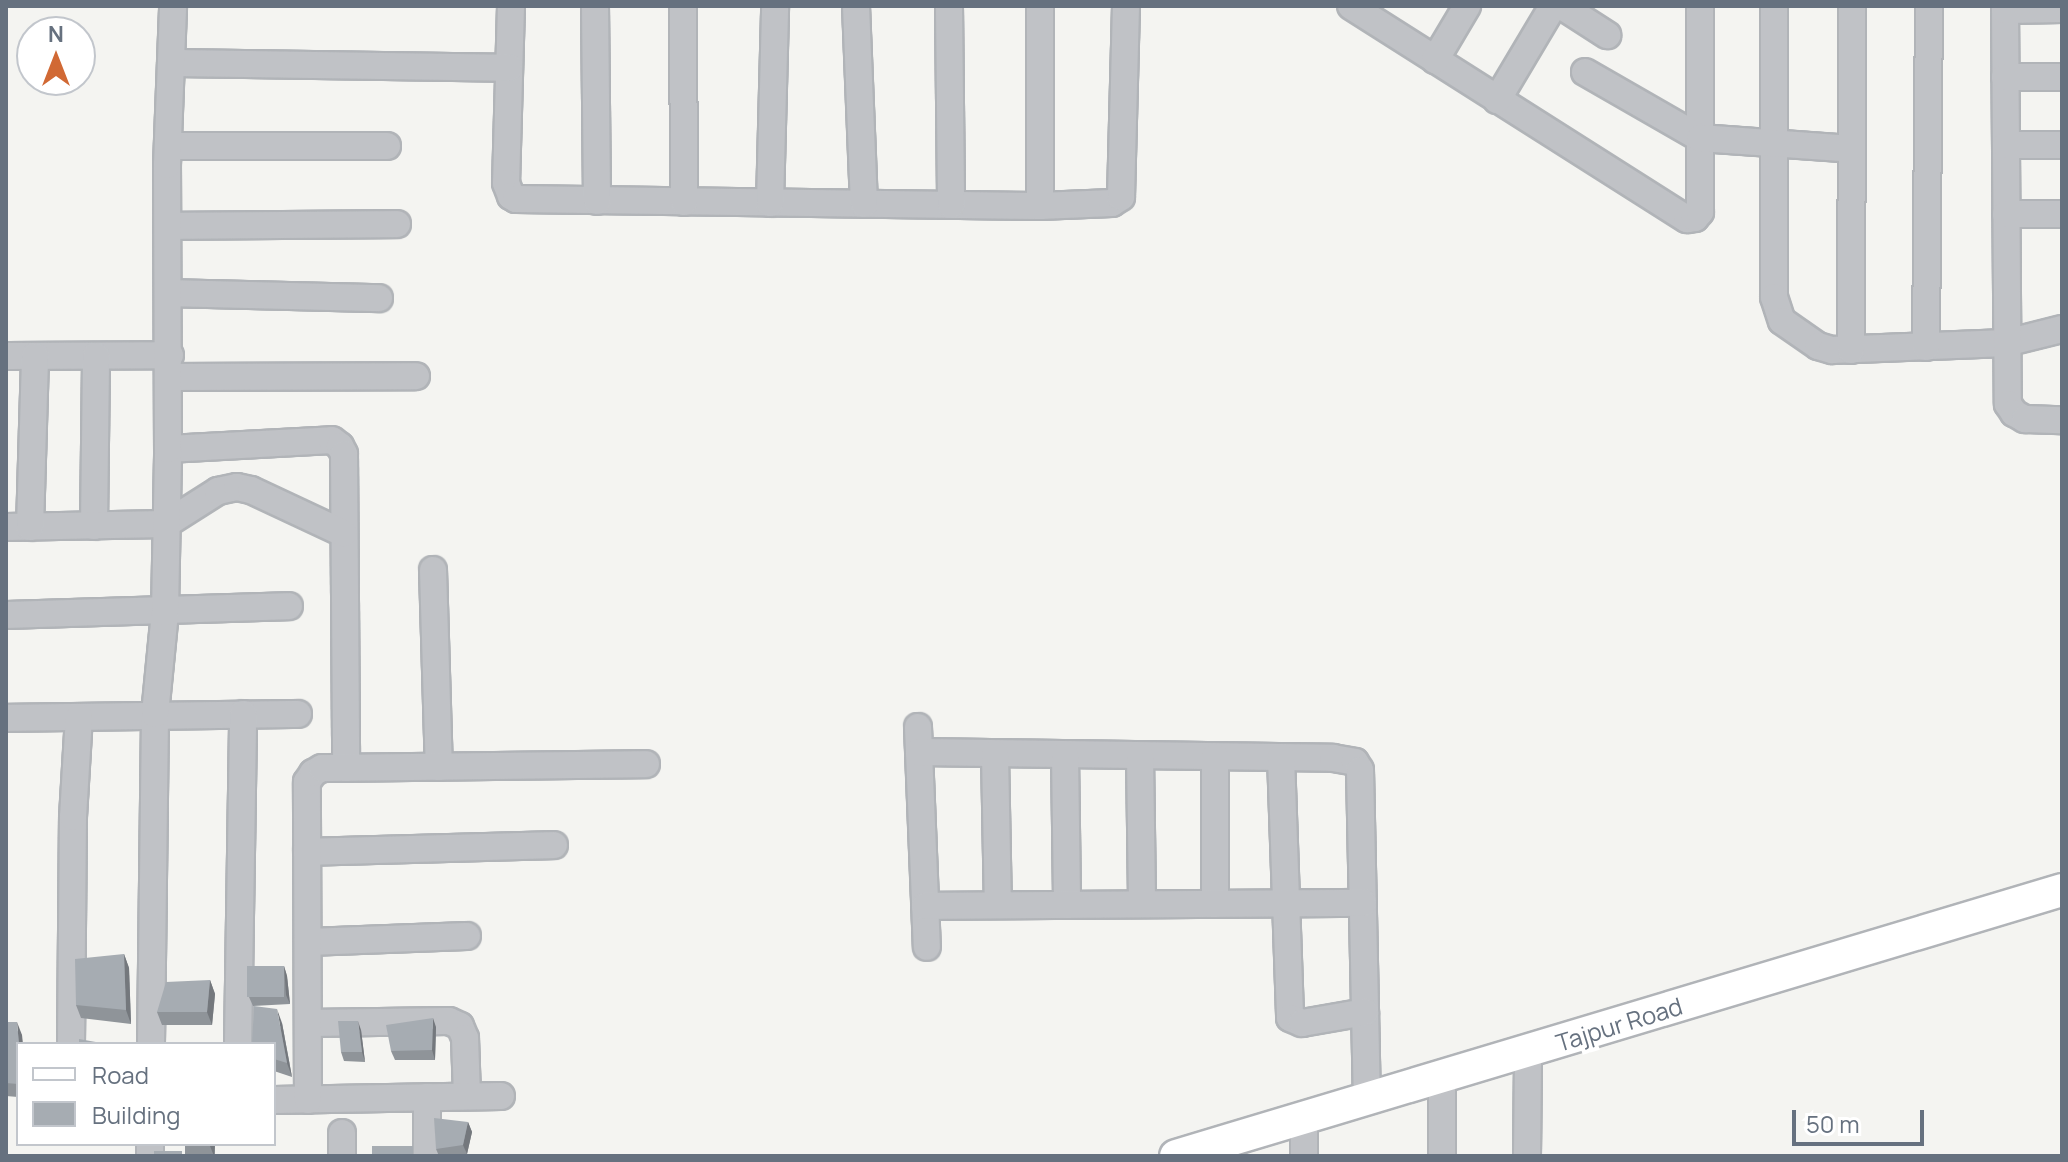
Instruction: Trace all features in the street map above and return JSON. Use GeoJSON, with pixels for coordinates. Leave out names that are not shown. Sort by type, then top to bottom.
{"type":"FeatureCollection","features":[{"type":"Feature","properties":{"kind":"main road","name":"Tajpur Road"},"geometry":{"type":"LineString","coordinates":[[1176,1156],[1215,1150],[1304,1120],[2062,890]]}},
{"type":"Feature","properties":{"kind":"street"},"geometry":{"type":"LineString","coordinates":[[151,1042],[155,714],[165,612],[173,6]]}},
{"type":"Feature","properties":{"kind":"street"},"geometry":{"type":"LineString","coordinates":[[511,6],[506,183],[511,196],[523,200],[1040,206],[1112,203],[1121,197],[1126,6]]}},
{"type":"Feature","properties":{"kind":"street"},"geometry":{"type":"LineString","coordinates":[[595,6],[597,201]]}},
{"type":"Feature","properties":{"kind":"street"},"geometry":{"type":"LineString","coordinates":[[683,6],[684,202]]}},
{"type":"Feature","properties":{"kind":"street"},"geometry":{"type":"LineString","coordinates":[[770,203],[775,6]]}},
{"type":"Feature","properties":{"kind":"street"},"geometry":{"type":"LineString","coordinates":[[856,6],[864,204]]}},
{"type":"Feature","properties":{"kind":"street"},"geometry":{"type":"LineString","coordinates":[[949,6],[951,205]]}},
{"type":"Feature","properties":{"kind":"street"},"geometry":{"type":"LineString","coordinates":[[1040,6],[1040,206]]}},
{"type":"Feature","properties":{"kind":"street"},"geometry":{"type":"LineString","coordinates":[[1351,6],[1687,219],[1695,218],[1700,212],[1700,6]]}},
{"type":"Feature","properties":{"kind":"street"},"geometry":{"type":"LineString","coordinates":[[1435,60],[1467,6]]}},
{"type":"Feature","properties":{"kind":"street"},"geometry":{"type":"LineString","coordinates":[[1497,100],[1553,6]]}},
{"type":"Feature","properties":{"kind":"street"},"geometry":{"type":"LineString","coordinates":[[1562,6],[1607,35]]}},
{"type":"Feature","properties":{"kind":"street"},"geometry":{"type":"LineString","coordinates":[[1774,6],[1776,311],[1790,328],[1818,346],[1851,350],[2006,343],[2062,329]]}},
{"type":"Feature","properties":{"kind":"street"},"geometry":{"type":"LineString","coordinates":[[1851,350],[1852,6]]}},
{"type":"Feature","properties":{"kind":"street"},"geometry":{"type":"LineString","coordinates":[[1926,347],[1929,6]]}},
{"type":"Feature","properties":{"kind":"street"},"geometry":{"type":"LineString","coordinates":[[2062,9],[2005,8],[2008,404],[2014,413],[2025,419],[2062,420]]}},
{"type":"Feature","properties":{"kind":"street"},"geometry":{"type":"LineString","coordinates":[[171,63],[509,68]]}},
{"type":"Feature","properties":{"kind":"street"},"geometry":{"type":"LineString","coordinates":[[1585,72],[1700,138],[1852,149]]}},
{"type":"Feature","properties":{"kind":"street"},"geometry":{"type":"LineString","coordinates":[[2005,77],[2062,77]]}},
{"type":"Feature","properties":{"kind":"street"},"geometry":{"type":"LineString","coordinates":[[2006,145],[2062,145]]}},
{"type":"Feature","properties":{"kind":"street"},"geometry":{"type":"LineString","coordinates":[[169,146],[387,146]]}},
{"type":"Feature","properties":{"kind":"street"},"geometry":{"type":"LineString","coordinates":[[2006,214],[2062,214]]}},
{"type":"Feature","properties":{"kind":"street"},"geometry":{"type":"LineString","coordinates":[[168,226],[397,224]]}},
{"type":"Feature","properties":{"kind":"street"},"geometry":{"type":"LineString","coordinates":[[169,293],[379,298]]}},
{"type":"Feature","properties":{"kind":"street"},"geometry":{"type":"LineString","coordinates":[[6,356],[96,356],[169,366],[416,376]]}},
{"type":"Feature","properties":{"kind":"street"},"geometry":{"type":"LineString","coordinates":[[35,356],[18,527],[166,524],[218,491],[237,487],[251,490],[343,533]]}},
{"type":"Feature","properties":{"kind":"street"},"geometry":{"type":"LineString","coordinates":[[94,526],[96,356]]}},
{"type":"Feature","properties":{"kind":"street"},"geometry":{"type":"LineString","coordinates":[[168,449],[332,440],[344,454],[346,768]]}},
{"type":"Feature","properties":{"kind":"street"},"geometry":{"type":"LineString","coordinates":[[433,570],[439,767]]}},
{"type":"Feature","properties":{"kind":"street"},"geometry":{"type":"LineString","coordinates":[[6,615],[289,606]]}},
{"type":"Feature","properties":{"kind":"street"},"geometry":{"type":"LineString","coordinates":[[238,1042],[243,714]]}},
{"type":"Feature","properties":{"kind":"street"},"geometry":{"type":"LineString","coordinates":[[6,718],[298,714]]}},
{"type":"Feature","properties":{"kind":"street"},"geometry":{"type":"LineString","coordinates":[[71,1042],[73,817],[79,717]]}},
{"type":"Feature","properties":{"kind":"street"},"geometry":{"type":"LineString","coordinates":[[927,947],[918,740],[995,754],[1333,758],[1355,762],[1360,770],[1367,1101]]}},
{"type":"Feature","properties":{"kind":"street"},"geometry":{"type":"LineString","coordinates":[[995,754],[998,905]]}},
{"type":"Feature","properties":{"kind":"street"},"geometry":{"type":"LineString","coordinates":[[1065,755],[1067,905]]}},
{"type":"Feature","properties":{"kind":"street"},"geometry":{"type":"LineString","coordinates":[[1140,756],[1142,904]]}},
{"type":"Feature","properties":{"kind":"street"},"geometry":{"type":"LineString","coordinates":[[1215,757],[1215,904]]}},
{"type":"Feature","properties":{"kind":"street"},"geometry":{"type":"LineString","coordinates":[[1281,757],[1290,1018],[1302,1023],[1365,1012]]}},
{"type":"Feature","properties":{"kind":"street"},"geometry":{"type":"LineString","coordinates":[[308,1100],[307,782],[322,768],[646,764]]}},
{"type":"Feature","properties":{"kind":"street"},"geometry":{"type":"LineString","coordinates":[[307,852],[554,845]]}},
{"type":"Feature","properties":{"kind":"street"},"geometry":{"type":"LineString","coordinates":[[925,906],[1363,903]]}},
{"type":"Feature","properties":{"kind":"street"},"geometry":{"type":"LineString","coordinates":[[308,942],[467,936]]}},
{"type":"Feature","properties":{"kind":"street"},"geometry":{"type":"LineString","coordinates":[[308,1023],[449,1021],[460,1026],[465,1038],[467,1096]]}},
{"type":"Feature","properties":{"kind":"street"},"geometry":{"type":"LineString","coordinates":[[1527,1156],[1528,1052]]}},
{"type":"Feature","properties":{"kind":"street"},"geometry":{"type":"LineString","coordinates":[[1442,1078],[1442,1156]]}},
{"type":"Feature","properties":{"kind":"street"},"geometry":{"type":"LineString","coordinates":[[276,1100],[501,1096]]}},
{"type":"Feature","properties":{"kind":"street"},"geometry":{"type":"LineString","coordinates":[[427,1097],[427,1156]]}},
{"type":"Feature","properties":{"kind":"street"},"geometry":{"type":"LineString","coordinates":[[1304,1120],[1304,1156]]}},
{"type":"Feature","properties":{"kind":"building"},"geometry":{"type":"Polygon","coordinates":[[[124,954],[126,1010],[76,1005],[75,959],[124,954]]]}},
{"type":"Feature","properties":{"kind":"building"},"geometry":{"type":"Polygon","coordinates":[[[247,966],[284,966],[284,997],[247,997],[247,966]]]}},
{"type":"Feature","properties":{"kind":"building"},"geometry":{"type":"Polygon","coordinates":[[[210,980],[207,1012],[157,1012],[166,982],[210,980]]]}},
{"type":"Feature","properties":{"kind":"building"},"geometry":{"type":"Polygon","coordinates":[[[254,1006],[277,1009],[287,1063],[276,1060],[276,1042],[252,1042],[254,1006]]]}},
{"type":"Feature","properties":{"kind":"building"},"geometry":{"type":"Polygon","coordinates":[[[433,1018],[432,1050],[391,1051],[386,1025],[433,1018]]]}},
{"type":"Feature","properties":{"kind":"building"},"geometry":{"type":"Polygon","coordinates":[[[338,1021],[358,1021],[362,1052],[341,1052],[338,1021]]]}},
{"type":"Feature","properties":{"kind":"building"},"geometry":{"type":"Polygon","coordinates":[[[6,1022],[17,1022],[16,1084],[6,1083],[6,1022]]]}},
{"type":"Feature","properties":{"kind":"building"},"geometry":{"type":"Polygon","coordinates":[[[434,1118],[468,1122],[463,1145],[436,1149],[434,1118]]]}},
{"type":"Feature","properties":{"kind":"building"},"geometry":{"type":"Polygon","coordinates":[[[372,1146],[413,1146],[413,1156],[372,1156],[372,1146]]]}},
{"type":"Feature","properties":{"kind":"building"},"geometry":{"type":"Polygon","coordinates":[[[154,1151],[182,1151],[182,1156],[154,1156],[154,1151]]]}}]}
